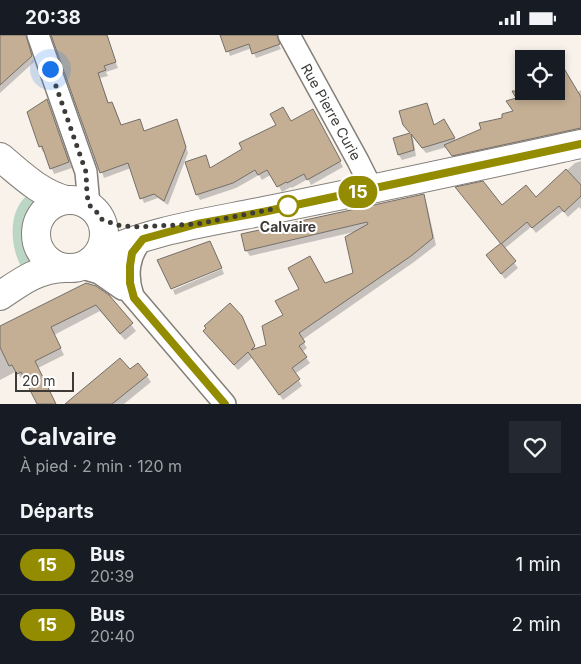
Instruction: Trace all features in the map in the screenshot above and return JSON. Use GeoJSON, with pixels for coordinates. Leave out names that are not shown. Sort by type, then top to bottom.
{"type":"FeatureCollection","features":[{"type":"Feature","properties":{"kind":"street"},"geometry":{"type":"LineString","coordinates":[[38,35],[86,172],[91,270],[106,277],[134,298]]}},
{"type":"Feature","properties":{"kind":"street","name":"Rue Pierre Curie"},"geometry":{"type":"LineString","coordinates":[[288,35],[372,189]]}},
{"type":"Feature","properties":{"kind":"street"},"geometry":{"type":"LineString","coordinates":[[88,239],[143,239],[197,224],[581,144]]}},
{"type":"Feature","properties":{"kind":"street"},"geometry":{"type":"LineString","coordinates":[[0,157],[48,194],[88,239],[119,280],[225,404]]}},
{"type":"Feature","properties":{"kind":"street"},"geometry":{"type":"LineString","coordinates":[[0,296],[38,272],[48,269],[88,239],[117,225],[134,227],[197,224]]}},
{"type":"Feature","properties":{"kind":"street"},"geometry":{"type":"LineString","coordinates":[[134,298],[130,283],[130,266],[132,253],[143,239]]}},
{"type":"Feature","properties":{"kind":"green space"},"geometry":{"type":"Polygon","coordinates":[[[32,192],[39,201],[25,227],[25,240],[32,262],[22,268],[13,238],[14,216],[24,198],[32,192]]]}},
{"type":"Feature","properties":{"kind":"building"},"geometry":{"type":"Polygon","coordinates":[[[0,35],[26,35],[32,56],[0,85],[0,35]]]}},
{"type":"Feature","properties":{"kind":"building"},"geometry":{"type":"Polygon","coordinates":[[[51,35],[107,35],[116,62],[104,66],[106,70],[98,73],[108,103],[112,102],[121,125],[140,119],[144,131],[177,119],[186,147],[164,201],[154,194],[140,199],[128,163],[100,173],[51,35]]]}},
{"type":"Feature","properties":{"kind":"building"},"geometry":{"type":"Polygon","coordinates":[[[220,35],[277,35],[280,44],[252,54],[249,44],[226,52],[220,35]]]}},
{"type":"Feature","properties":{"kind":"building"},"geometry":{"type":"Polygon","coordinates":[[[565,70],[581,97],[581,128],[452,156],[444,145],[481,129],[479,123],[502,118],[502,114],[513,111],[506,101],[515,98],[515,100],[565,100],[565,70]]]}},
{"type":"Feature","properties":{"kind":"building"},"geometry":{"type":"Polygon","coordinates":[[[47,99],[69,162],[50,169],[42,146],[39,147],[27,112],[47,99]]]}},
{"type":"Feature","properties":{"kind":"building"},"geometry":{"type":"Polygon","coordinates":[[[427,103],[434,125],[444,119],[455,138],[422,148],[411,134],[414,150],[398,155],[393,138],[410,133],[403,125],[399,111],[427,103]]]}},
{"type":"Feature","properties":{"kind":"building"},"geometry":{"type":"Polygon","coordinates":[[[283,107],[291,121],[313,109],[341,161],[307,180],[304,174],[277,187],[267,170],[258,175],[255,170],[233,183],[196,195],[185,162],[206,155],[210,168],[242,149],[239,143],[276,125],[270,114],[283,107]]]}},
{"type":"Feature","properties":{"kind":"building"},"geometry":{"type":"Polygon","coordinates":[[[566,169],[581,185],[581,196],[564,212],[559,206],[532,228],[527,222],[501,244],[455,187],[483,181],[502,205],[526,185],[536,197],[566,169]]]}},
{"type":"Feature","properties":{"kind":"building"},"geometry":{"type":"Polygon","coordinates":[[[424,194],[433,238],[411,256],[299,333],[305,342],[299,346],[307,357],[292,368],[300,379],[279,395],[248,352],[234,365],[203,331],[206,328],[204,326],[230,303],[242,316],[255,346],[251,350],[266,345],[262,326],[283,315],[275,301],[299,289],[288,268],[310,256],[325,283],[353,273],[345,237],[368,224],[367,222],[245,251],[241,234],[424,194]]]}},
{"type":"Feature","properties":{"kind":"building"},"geometry":{"type":"Polygon","coordinates":[[[210,241],[222,268],[171,289],[157,260],[210,241]]]}},
{"type":"Feature","properties":{"kind":"building"},"geometry":{"type":"Polygon","coordinates":[[[501,243],[516,261],[501,274],[486,255],[501,243]]]}},
{"type":"Feature","properties":{"kind":"building"},"geometry":{"type":"Polygon","coordinates":[[[86,283],[96,286],[109,295],[133,323],[120,334],[96,305],[51,327],[61,348],[35,361],[56,404],[37,404],[21,372],[17,374],[12,365],[9,366],[0,347],[0,326],[86,283]]]}},
{"type":"Feature","properties":{"kind":"building"},"geometry":{"type":"Polygon","coordinates":[[[120,358],[130,369],[138,363],[148,375],[112,404],[65,404],[120,358]]]}},
{"type":"Feature","properties":{"kind":"bus line","name":"15"},"geometry":{"type":"LineString","coordinates":[[225,404],[134,298],[130,283],[130,266],[132,253],[143,239],[197,224],[263,212],[581,144]]}},
{"type":"Feature","properties":{"kind":"place","name":"Calvaire"},"geometry":{"type":"Point","coordinates":[288,206]}},
{"type":"Feature","properties":{"kind":"route"},"geometry":{"type":"LineString","coordinates":[[50,69],[86,172],[89,205],[101,219],[124,227],[155,227],[197,224],[288,206]]}}]}
